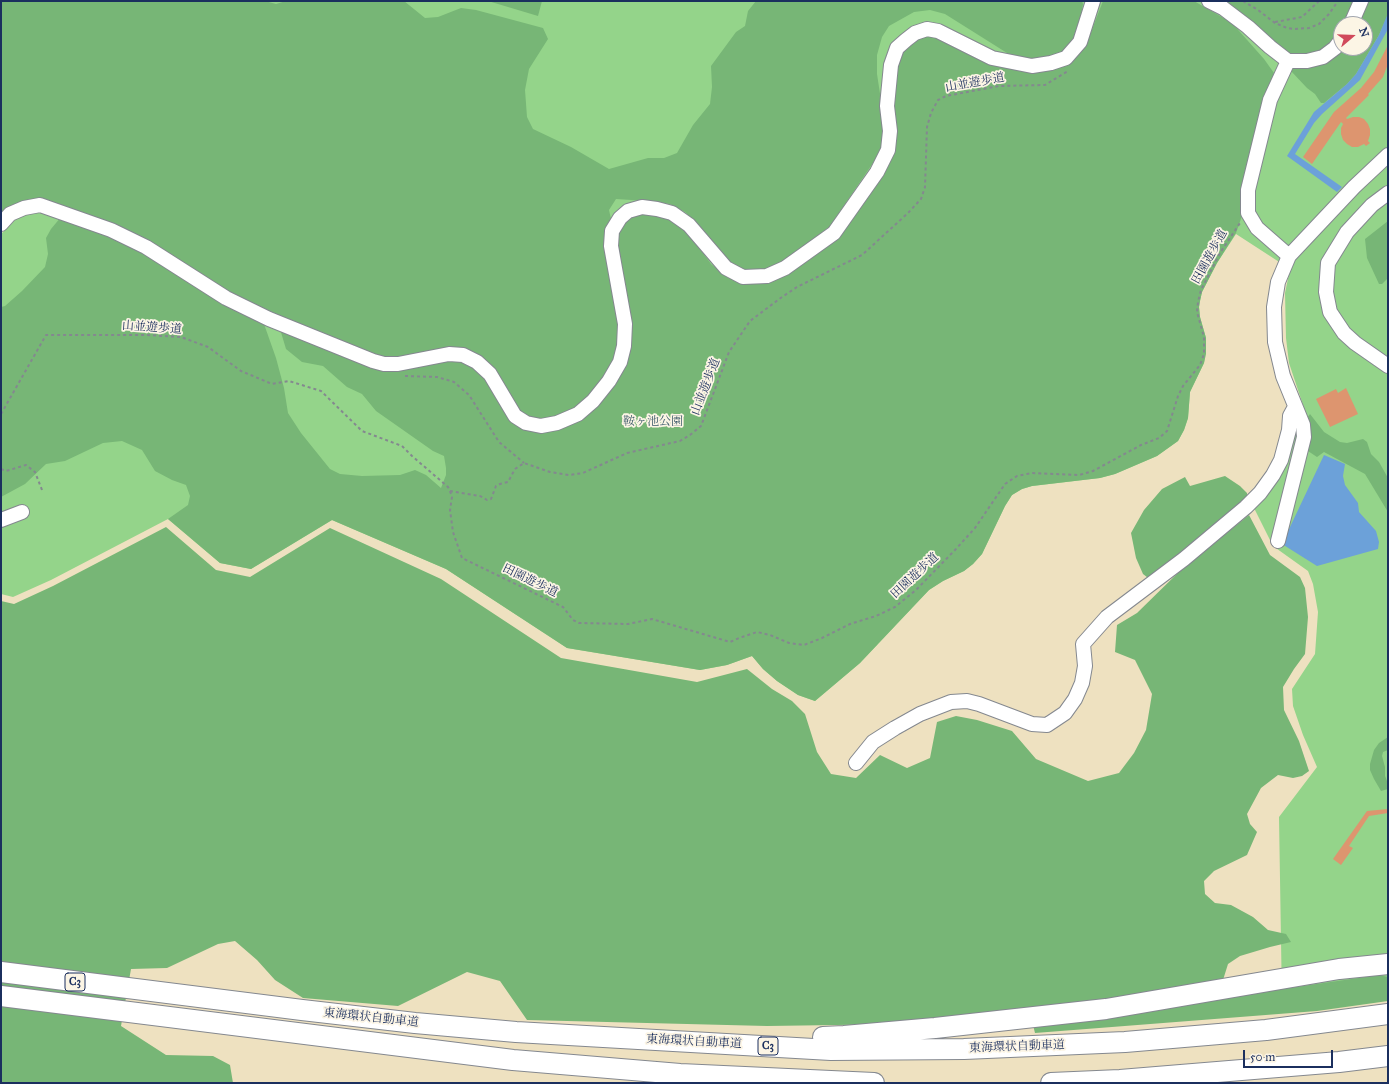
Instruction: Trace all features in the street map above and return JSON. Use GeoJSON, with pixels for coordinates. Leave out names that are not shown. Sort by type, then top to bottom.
{"type":"FeatureCollection","features":[{"type":"Feature","properties":{"kind":"highway"},"geometry":{"type":"LineString","coordinates":[[681,1041],[844,1036],[1106,1010],[1339,969],[1388,964]]}},
{"type":"Feature","properties":{"kind":"highway","name":"東海環状自動車道"},"geometry":{"type":"LineString","coordinates":[[1,972],[302,1010],[516,1032],[831,1050],[964,1049],[1125,1042],[1266,1030],[1388,1014]]}},
{"type":"Feature","properties":{"kind":"highway","name":"東海環状自動車道"},"geometry":{"type":"LineString","coordinates":[[1,996],[513,1060],[680,1074],[874,1083]]}},
{"type":"Feature","properties":{"kind":"highway"},"geometry":{"type":"LineString","coordinates":[[1051,1083],[1120,1080],[1339,1062],[1388,1056]]}},
{"type":"Feature","properties":{"kind":"highway"},"geometry":{"type":"LineString","coordinates":[[513,1060],[666,1083]]}},
{"type":"Feature","properties":{"kind":"street"},"geometry":{"type":"LineString","coordinates":[[1,224],[10,214],[24,208],[40,205],[84,220],[111,230],[146,247],[226,298],[269,319],[373,361],[384,364],[394,364],[449,354],[463,355],[477,362],[490,374],[515,416],[526,423],[541,426],[557,423],[578,414],[593,401],[609,381],[620,362],[624,346],[624,324],[611,246],[612,231],[620,218],[628,211],[642,207],[672,213],[689,225],[726,268],[743,277],[767,276],[785,268],[834,233],[877,172],[888,150],[890,130],[887,106],[891,65],[898,48],[906,40],[915,33],[927,29],[938,31],[992,58],[1032,66],[1051,63],[1066,58],[1080,42],[1093,1]]}},
{"type":"Feature","properties":{"kind":"street"},"geometry":{"type":"LineString","coordinates":[[1208,1],[1223,8],[1288,61],[1307,61],[1323,57],[1333,50]]}},
{"type":"Feature","properties":{"kind":"street"},"geometry":{"type":"LineString","coordinates":[[1354,16],[1361,1]]}},
{"type":"Feature","properties":{"kind":"street"},"geometry":{"type":"LineString","coordinates":[[1288,61],[1270,100],[1248,190],[1248,214],[1257,228],[1290,256]]}},
{"type":"Feature","properties":{"kind":"street"},"geometry":{"type":"LineString","coordinates":[[1278,541],[1304,437],[1303,425],[1283,376],[1275,342],[1274,307],[1278,282],[1290,256],[1354,187],[1388,155]]}},
{"type":"Feature","properties":{"kind":"street"},"geometry":{"type":"LineString","coordinates":[[1388,193],[1372,205],[1347,232],[1328,263],[1326,292],[1330,312],[1344,333],[1355,344],[1388,366]]}},
{"type":"Feature","properties":{"kind":"street"},"geometry":{"type":"LineString","coordinates":[[856,763],[873,742],[920,714],[951,702],[967,701],[1032,724],[1047,725],[1065,713],[1075,699],[1082,683],[1085,666],[1083,644],[1107,617],[1184,559],[1246,507],[1260,493],[1273,475],[1281,460],[1289,430],[1290,416],[1295,407]]}},
{"type":"Feature","properties":{"kind":"street"},"geometry":{"type":"LineString","coordinates":[[1,520],[22,512]]}},
{"type":"Feature","properties":{"kind":"path"},"geometry":{"type":"LineString","coordinates":[[1243,1],[1275,23],[1294,29],[1309,28],[1319,24],[1329,14],[1338,1]]}},
{"type":"Feature","properties":{"kind":"path"},"geometry":{"type":"LineString","coordinates":[[1275,23],[1302,17],[1320,1]]}},
{"type":"Feature","properties":{"kind":"path","name":"山並遊歩道"},"geometry":{"type":"LineString","coordinates":[[524,463],[550,472],[569,475],[582,473],[627,453],[680,441],[690,435],[701,426],[729,352],[750,321],[798,287],[862,255],[908,214],[921,199],[925,188],[927,127],[938,100],[946,96],[999,86],[1045,85],[1070,70]]}},
{"type":"Feature","properties":{"kind":"path","name":"田園遊歩道"},"geometry":{"type":"LineString","coordinates":[[450,491],[452,497],[450,510],[453,532],[462,558],[564,607],[573,620],[579,623],[628,624],[652,619],[730,642],[757,632],[770,635],[788,643],[804,645],[850,624],[876,616],[896,607],[916,590],[956,550],[975,528],[1005,484],[1017,476],[1032,472],[1079,475],[1093,471],[1141,445],[1159,438],[1167,431],[1178,396],[1183,386],[1200,365],[1204,354],[1204,336],[1198,312],[1198,302],[1201,290],[1220,253],[1244,217],[1248,214]]}},
{"type":"Feature","properties":{"kind":"path","name":"山並遊歩道"},"geometry":{"type":"LineString","coordinates":[[1,414],[46,335],[147,334],[182,337],[208,347],[241,371],[272,384],[289,381],[321,391],[362,431],[402,446],[448,487],[450,491]]}},
{"type":"Feature","properties":{"kind":"path"},"geometry":{"type":"LineString","coordinates":[[394,364],[404,376],[437,377],[454,382],[469,395],[499,442],[524,463],[515,469],[508,482],[496,486],[491,499],[487,500],[480,496],[450,491]]}},
{"type":"Feature","properties":{"kind":"path"},"geometry":{"type":"LineString","coordinates":[[1,469],[6,471],[26,465],[35,472],[42,490]]}},
{"type":"Feature","properties":{"kind":"green space","name":"鞍ヶ池公園"},"geometry":{"type":"Polygon","coordinates":[[[1,1],[1388,1],[1388,982],[1282,1002],[1279,817],[1317,767],[1303,735],[1293,706],[1292,689],[1315,654],[1318,612],[1313,584],[1308,571],[1273,546],[1253,506],[1296,416],[1305,411],[1289,363],[1286,338],[1285,293],[1290,269],[1236,234],[1217,263],[1202,292],[1199,307],[1200,317],[1206,338],[1204,363],[1190,392],[1188,418],[1178,441],[1157,456],[1115,474],[1100,478],[1032,486],[1022,489],[1012,495],[1005,506],[982,554],[973,564],[964,571],[943,581],[929,590],[860,663],[815,701],[798,695],[777,681],[763,669],[752,656],[727,665],[700,670],[567,648],[446,569],[332,520],[251,569],[220,563],[168,519],[51,580],[13,597],[1,594],[1,234],[17,218],[33,212],[49,213],[1,1]]]}},
{"type":"Feature","properties":{"kind":"green space"},"geometry":{"type":"Polygon","coordinates":[[[1,1],[265,1],[276,4],[286,1],[404,1],[425,18],[438,17],[461,8],[476,10],[543,28],[548,39],[529,69],[525,90],[527,117],[533,129],[571,147],[609,169],[648,158],[664,158],[677,153],[693,125],[710,104],[712,87],[711,66],[736,32],[745,26],[748,11],[756,1],[1082,1],[1083,4],[1078,35],[1062,54],[1033,60],[1015,58],[945,14],[930,10],[914,12],[889,26],[882,37],[877,55],[877,74],[884,120],[884,143],[879,154],[830,226],[784,262],[762,271],[745,271],[727,262],[699,225],[685,212],[670,204],[616,199],[609,210],[611,219],[619,332],[613,363],[604,378],[590,395],[571,413],[540,420],[520,413],[482,359],[384,359],[271,314],[42,200],[30,199],[9,209],[1,217],[1,1]]]}},
{"type":"Feature","properties":{"kind":"green space"},"geometry":{"type":"Polygon","coordinates":[[[488,1],[542,1],[538,16],[488,1]]]}},
{"type":"Feature","properties":{"kind":"green space"},"geometry":{"type":"Polygon","coordinates":[[[1103,1],[1194,1],[1232,23],[1264,59],[1274,73],[1266,95],[1243,213],[1236,233],[1217,263],[1202,292],[1199,307],[1200,317],[1206,338],[1206,354],[1204,363],[1190,392],[1188,418],[1184,430],[1178,441],[1157,456],[1115,474],[1100,478],[1032,486],[1022,489],[1012,495],[1005,506],[982,554],[973,564],[964,571],[943,581],[929,590],[860,663],[815,701],[798,695],[777,681],[763,669],[752,656],[727,665],[700,670],[567,648],[446,569],[332,520],[251,569],[220,563],[168,519],[188,505],[190,496],[186,485],[172,480],[155,471],[142,450],[122,441],[103,443],[65,461],[46,464],[25,484],[1,497],[1,307],[5,306],[22,291],[45,267],[48,254],[46,238],[61,217],[110,235],[145,253],[264,324],[276,358],[284,388],[288,413],[301,433],[330,469],[340,474],[362,476],[400,475],[415,470],[426,475],[441,488],[446,475],[444,456],[433,451],[376,411],[362,394],[347,387],[323,366],[302,362],[286,349],[280,329],[349,358],[455,361],[467,363],[483,373],[502,408],[557,429],[623,369],[617,251],[619,230],[624,222],[631,217],[642,213],[665,216],[689,234],[711,264],[728,278],[740,282],[780,276],[808,261],[836,239],[892,155],[892,83],[895,63],[907,44],[929,33],[973,51],[1067,65],[1077,56],[1091,32],[1103,1]]]}},
{"type":"Feature","properties":{"kind":"green space"},"geometry":{"type":"Polygon","coordinates":[[[1218,1],[1355,1],[1348,16],[1333,16],[1333,42],[1329,47],[1308,56],[1289,54],[1218,1]]]}},
{"type":"Feature","properties":{"kind":"green space"},"geometry":{"type":"Polygon","coordinates":[[[1365,1],[1388,1],[1387,17],[1373,45],[1373,16],[1358,16],[1365,1]]]}},
{"type":"Feature","properties":{"kind":"green space"},"geometry":{"type":"Polygon","coordinates":[[[1333,51],[1333,56],[1367,56],[1356,74],[1347,84],[1324,103],[1321,103],[1315,94],[1307,88],[1291,71],[1294,68],[1333,51]]]}},
{"type":"Feature","properties":{"kind":"green space"},"geometry":{"type":"Polygon","coordinates":[[[1388,221],[1388,278],[1382,284],[1379,284],[1367,258],[1365,239],[1388,221]]]}},
{"type":"Feature","properties":{"kind":"green space"},"geometry":{"type":"Polygon","coordinates":[[[1310,414],[1324,432],[1340,442],[1347,443],[1363,439],[1367,442],[1371,454],[1379,462],[1388,478],[1388,512],[1365,474],[1324,452],[1317,457],[1308,451],[1306,447],[1305,421],[1310,414]]]}},
{"type":"Feature","properties":{"kind":"green space"},"geometry":{"type":"Polygon","coordinates":[[[1225,476],[1240,486],[1247,493],[1247,501],[1152,581],[1143,574],[1136,558],[1131,533],[1144,510],[1162,489],[1185,477],[1190,486],[1225,476]]]}},
{"type":"Feature","properties":{"kind":"green space"},"geometry":{"type":"Polygon","coordinates":[[[1249,515],[1270,555],[1300,577],[1305,588],[1308,617],[1305,654],[1283,687],[1284,710],[1299,741],[1309,771],[1302,776],[1293,778],[1278,775],[1261,788],[1247,814],[1250,824],[1257,832],[1247,855],[1214,871],[1204,881],[1205,894],[1215,903],[1231,905],[1253,917],[1268,930],[1286,934],[1291,942],[1240,956],[1228,964],[1223,980],[1054,1008],[906,1024],[767,1026],[527,1020],[500,981],[467,972],[398,1006],[303,998],[275,980],[257,960],[235,941],[218,944],[167,968],[131,969],[121,1026],[166,1055],[213,1056],[230,1065],[233,1083],[1,1083],[1,601],[14,604],[53,586],[166,527],[216,570],[250,577],[330,528],[441,579],[561,658],[697,682],[747,669],[772,689],[792,701],[805,714],[817,752],[831,774],[856,778],[880,755],[907,768],[930,758],[937,722],[956,716],[977,720],[1012,731],[1036,759],[1088,781],[1119,773],[1134,753],[1146,730],[1152,694],[1135,660],[1115,652],[1117,625],[1137,613],[1185,566],[1249,515]]]}},
{"type":"Feature","properties":{"kind":"green space"},"geometry":{"type":"Polygon","coordinates":[[[1388,737],[1388,750],[1383,752],[1382,756],[1385,767],[1385,776],[1388,781],[1388,789],[1381,791],[1370,770],[1370,764],[1374,750],[1379,743],[1388,737]]]}},
{"type":"Feature","properties":{"kind":"green space"},"geometry":{"type":"Polygon","coordinates":[[[1379,975],[1388,977],[1388,1001],[1317,1011],[1035,1033],[1033,1025],[1379,975]]]}},
{"type":"Feature","properties":{"kind":"water"},"geometry":{"type":"Polygon","coordinates":[[[1388,13],[1388,29],[1360,80],[1314,123],[1295,154],[1342,187],[1337,192],[1287,156],[1314,112],[1347,84],[1356,74],[1367,56],[1373,56],[1373,45],[1388,13]]]}},
{"type":"Feature","properties":{"kind":"water"},"geometry":{"type":"Polygon","coordinates":[[[1324,455],[1345,464],[1343,476],[1345,485],[1358,503],[1359,512],[1376,531],[1379,542],[1378,549],[1317,566],[1282,544],[1324,455]]]}},
{"type":"Feature","properties":{"kind":"building"},"geometry":{"type":"Polygon","coordinates":[[[1388,45],[1388,64],[1383,77],[1368,94],[1369,95],[1346,118],[1359,117],[1364,119],[1370,129],[1368,141],[1370,143],[1366,146],[1364,144],[1358,147],[1352,147],[1347,144],[1343,140],[1341,134],[1343,124],[1341,122],[1312,164],[1303,157],[1334,112],[1361,88],[1374,72],[1388,45]]]}},
{"type":"Feature","properties":{"kind":"building"},"geometry":{"type":"Polygon","coordinates":[[[1346,388],[1358,414],[1330,427],[1316,399],[1336,389],[1338,393],[1346,388]]]}},
{"type":"Feature","properties":{"kind":"building"},"geometry":{"type":"Polygon","coordinates":[[[1388,809],[1388,813],[1369,816],[1349,846],[1353,848],[1341,865],[1333,859],[1367,811],[1388,809]]]}}]}
